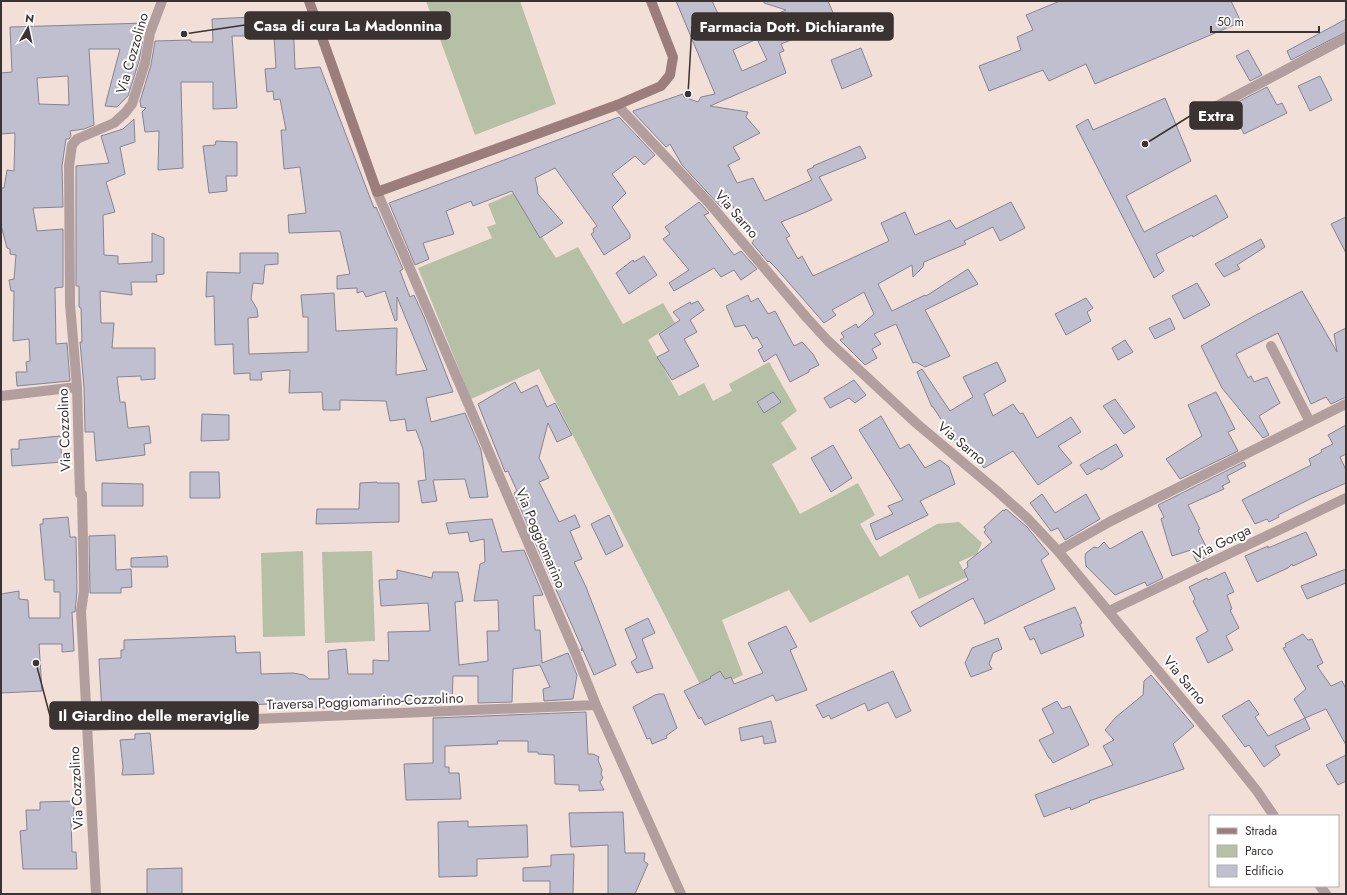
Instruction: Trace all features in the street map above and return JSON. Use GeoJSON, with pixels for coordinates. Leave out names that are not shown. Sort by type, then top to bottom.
{"type":"FeatureCollection","features":[{"type":"Feature","properties":{"kind":"main road"},"geometry":{"type":"LineString","coordinates":[[310,1],[377,192],[617,105],[662,86],[670,75],[673,57],[651,1]]}},
{"type":"Feature","properties":{"kind":"street","name":"Via Cozzolino"},"geometry":{"type":"LineString","coordinates":[[96,894],[81,611],[84,592],[82,494],[80,494],[76,387],[70,304],[69,166],[72,145],[77,139],[114,123],[132,104],[145,63],[150,34],[162,1]]}},
{"type":"Feature","properties":{"kind":"street"},"geometry":{"type":"LineString","coordinates":[[1198,116],[1346,38]]}},
{"type":"Feature","properties":{"kind":"street","name":"Via Sarno"},"geometry":{"type":"LineString","coordinates":[[617,105],[709,203],[828,341],[916,423],[1002,495],[1058,551],[1221,746],[1257,791],[1273,815]]}},
{"type":"Feature","properties":{"kind":"street","name":"Via Poggiomarino"},"geometry":{"type":"LineString","coordinates":[[377,192],[575,652],[596,705],[681,894]]}},
{"type":"Feature","properties":{"kind":"street"},"geometry":{"type":"LineString","coordinates":[[1271,346],[1310,422]]}},
{"type":"Feature","properties":{"kind":"street"},"geometry":{"type":"LineString","coordinates":[[1,396],[76,387]]}},
{"type":"Feature","properties":{"kind":"street"},"geometry":{"type":"LineString","coordinates":[[1058,551],[1111,521],[1346,404]]}},
{"type":"Feature","properties":{"kind":"street","name":"Via Gorga"},"geometry":{"type":"LineString","coordinates":[[1109,611],[1346,498]]}},
{"type":"Feature","properties":{"kind":"street","name":"Traversa Poggiomarino-Cozzolino"},"geometry":{"type":"LineString","coordinates":[[87,726],[596,705]]}},
{"type":"Feature","properties":{"kind":"green space"},"geometry":{"type":"Polygon","coordinates":[[[426,1],[520,1],[556,104],[475,135],[426,1]]]}},
{"type":"Feature","properties":{"kind":"green space"},"geometry":{"type":"Polygon","coordinates":[[[513,193],[556,258],[578,247],[623,324],[663,303],[675,323],[648,340],[679,396],[704,383],[713,401],[732,391],[729,384],[769,362],[797,411],[781,423],[797,449],[772,464],[800,514],[858,483],[875,515],[860,524],[880,557],[937,524],[959,522],[982,543],[977,554],[959,562],[967,577],[919,599],[908,575],[810,623],[789,590],[722,620],[743,675],[704,692],[539,369],[471,399],[418,268],[492,238],[487,227],[496,224],[488,204],[513,193]]]}},
{"type":"Feature","properties":{"kind":"green space"},"geometry":{"type":"Polygon","coordinates":[[[303,551],[305,636],[263,637],[261,553],[303,551]]]}},
{"type":"Feature","properties":{"kind":"green space"},"geometry":{"type":"Polygon","coordinates":[[[372,551],[375,641],[325,643],[322,552],[372,551]]]}},
{"type":"Feature","properties":{"kind":"building"},"geometry":{"type":"Polygon","coordinates":[[[676,1],[712,1],[728,35],[786,10],[764,3],[764,1],[828,1],[837,22],[781,44],[784,51],[779,53],[786,73],[710,106],[748,112],[746,117],[760,133],[733,147],[740,159],[728,165],[737,183],[753,178],[765,201],[812,180],[807,170],[814,167],[813,166],[860,146],[866,158],[819,177],[832,200],[781,222],[790,236],[786,238],[798,259],[802,256],[813,276],[889,241],[881,223],[905,212],[915,235],[950,220],[956,229],[1011,202],[1025,228],[1000,241],[993,227],[964,241],[966,244],[924,262],[923,267],[913,277],[912,265],[878,284],[892,311],[925,295],[926,296],[968,269],[978,284],[925,310],[950,356],[925,367],[916,362],[913,363],[896,324],[874,334],[881,344],[872,349],[877,358],[865,365],[840,340],[844,337],[841,333],[856,324],[858,328],[874,314],[864,292],[832,310],[836,315],[824,323],[752,243],[754,240],[730,202],[721,207],[682,165],[670,144],[666,147],[633,112],[683,94],[684,97],[698,102],[701,97],[715,94],[676,1]],[[757,39],[733,50],[742,71],[767,60],[757,39]]]}},
{"type":"Feature","properties":{"kind":"building"},"geometry":{"type":"Polygon","coordinates":[[[1060,1],[1231,1],[1241,22],[1095,84],[1086,64],[1049,81],[1043,70],[989,91],[979,66],[1021,50],[1017,37],[1033,30],[1026,15],[1060,1]]]}},
{"type":"Feature","properties":{"kind":"building"},"geometry":{"type":"Polygon","coordinates":[[[293,15],[295,69],[320,67],[374,208],[376,207],[403,269],[400,271],[410,297],[414,295],[424,317],[453,392],[426,398],[431,422],[465,413],[481,450],[488,497],[470,498],[465,479],[433,480],[437,501],[422,503],[418,481],[426,480],[423,449],[416,430],[407,431],[405,419],[390,421],[386,401],[340,400],[340,410],[323,410],[322,392],[289,393],[290,370],[261,372],[262,380],[250,380],[250,373],[234,374],[233,344],[215,345],[214,296],[206,297],[207,272],[240,273],[240,253],[278,253],[278,264],[265,265],[263,284],[253,283],[251,299],[257,309],[258,317],[248,318],[249,354],[308,352],[308,317],[303,317],[301,295],[334,293],[336,331],[397,328],[396,375],[427,370],[397,297],[397,320],[395,321],[385,291],[366,297],[363,291],[357,293],[357,288],[337,289],[337,276],[350,274],[340,231],[289,233],[288,215],[306,213],[300,167],[284,169],[281,130],[286,130],[280,99],[274,100],[273,91],[267,92],[265,69],[276,68],[274,36],[232,36],[237,108],[213,109],[213,82],[181,82],[183,168],[158,170],[159,131],[145,132],[142,112],[146,108],[141,107],[140,101],[151,65],[155,41],[191,40],[191,42],[213,42],[212,19],[293,15]]]}},
{"type":"Feature","properties":{"kind":"building"},"geometry":{"type":"Polygon","coordinates":[[[1346,19],[1346,32],[1291,60],[1287,51],[1346,19]]]}},
{"type":"Feature","properties":{"kind":"building"},"geometry":{"type":"Polygon","coordinates":[[[147,23],[139,61],[128,96],[117,107],[105,106],[120,49],[89,49],[94,125],[84,129],[70,131],[71,136],[69,139],[66,139],[62,166],[63,207],[33,208],[37,231],[63,229],[63,287],[55,288],[56,344],[67,343],[70,381],[17,386],[16,372],[27,372],[26,362],[30,361],[29,339],[13,341],[14,291],[11,291],[9,280],[14,279],[16,255],[10,254],[10,249],[7,248],[1,225],[1,188],[4,188],[7,170],[14,171],[15,133],[1,134],[1,73],[12,72],[10,27],[147,23]],[[68,76],[37,78],[39,104],[69,105],[68,76]]]}},
{"type":"Feature","properties":{"kind":"building"},"geometry":{"type":"Polygon","coordinates":[[[861,48],[872,76],[842,89],[831,60],[861,48]]]}},
{"type":"Feature","properties":{"kind":"building"},"geometry":{"type":"Polygon","coordinates":[[[1248,50],[1262,75],[1250,81],[1236,56],[1248,50]]]}},
{"type":"Feature","properties":{"kind":"building"},"geometry":{"type":"Polygon","coordinates":[[[1320,76],[1332,100],[1310,111],[1298,86],[1320,76]]]}},
{"type":"Feature","properties":{"kind":"building"},"geometry":{"type":"Polygon","coordinates":[[[1267,87],[1277,105],[1282,103],[1287,113],[1244,134],[1230,106],[1267,87]]]}},
{"type":"Feature","properties":{"kind":"building"},"geometry":{"type":"Polygon","coordinates":[[[1165,98],[1191,161],[1126,196],[1144,232],[1216,195],[1228,217],[1193,237],[1192,235],[1156,254],[1164,271],[1154,278],[1076,126],[1088,119],[1093,130],[1165,98]]]}},
{"type":"Feature","properties":{"kind":"building"},"geometry":{"type":"Polygon","coordinates":[[[619,117],[655,155],[644,165],[635,156],[612,174],[626,193],[612,207],[630,234],[630,238],[604,255],[591,234],[594,232],[593,229],[597,226],[555,168],[535,178],[538,194],[563,223],[540,238],[512,191],[473,206],[471,201],[446,211],[454,234],[423,243],[429,259],[415,265],[389,203],[619,117]]]}},
{"type":"Feature","properties":{"kind":"building"},"geometry":{"type":"Polygon","coordinates":[[[134,119],[135,142],[120,147],[125,174],[106,182],[115,212],[103,215],[104,255],[118,256],[118,264],[152,262],[152,233],[164,238],[164,274],[156,275],[157,282],[131,282],[132,295],[100,291],[101,323],[114,323],[112,348],[155,348],[155,379],[141,380],[141,376],[117,377],[120,402],[125,402],[128,428],[149,426],[151,443],[144,444],[145,455],[96,461],[94,432],[85,432],[84,387],[80,342],[82,342],[81,308],[79,307],[79,286],[76,286],[76,166],[109,163],[101,136],[123,129],[134,119]]]}},
{"type":"Feature","properties":{"kind":"building"},"geometry":{"type":"Polygon","coordinates":[[[216,141],[237,142],[237,176],[226,176],[227,191],[209,193],[203,146],[215,145],[216,141]]]}},
{"type":"Feature","properties":{"kind":"building"},"geometry":{"type":"Polygon","coordinates":[[[699,202],[709,213],[704,215],[734,255],[741,251],[757,269],[741,280],[734,270],[721,277],[714,268],[674,291],[669,283],[689,270],[663,239],[670,234],[665,227],[699,202]]]}},
{"type":"Feature","properties":{"kind":"building"},"geometry":{"type":"Polygon","coordinates":[[[1346,217],[1346,253],[1331,224],[1346,217]]]}},
{"type":"Feature","properties":{"kind":"building"},"geometry":{"type":"Polygon","coordinates":[[[1261,239],[1265,247],[1237,265],[1240,269],[1224,277],[1215,264],[1261,239]]]}},
{"type":"Feature","properties":{"kind":"building"},"geometry":{"type":"Polygon","coordinates":[[[644,256],[657,275],[629,294],[616,273],[633,260],[634,262],[644,256]]]}},
{"type":"Feature","properties":{"kind":"building"},"geometry":{"type":"Polygon","coordinates":[[[1197,283],[1210,305],[1184,319],[1172,296],[1197,283]]]}},
{"type":"Feature","properties":{"kind":"building"},"geometry":{"type":"Polygon","coordinates":[[[1302,291],[1337,352],[1334,334],[1346,328],[1346,397],[1331,404],[1326,397],[1311,404],[1278,333],[1236,354],[1248,378],[1251,376],[1254,382],[1267,377],[1280,403],[1259,416],[1269,435],[1263,438],[1222,388],[1201,346],[1302,291]]]}},
{"type":"Feature","properties":{"kind":"building"},"geometry":{"type":"Polygon","coordinates":[[[748,295],[751,302],[758,298],[768,314],[775,311],[794,346],[802,342],[813,354],[819,365],[790,382],[776,354],[764,362],[758,350],[763,347],[757,337],[753,339],[745,325],[735,327],[726,306],[748,295]]]}},
{"type":"Feature","properties":{"kind":"building"},"geometry":{"type":"Polygon","coordinates":[[[1086,298],[1093,308],[1087,312],[1091,321],[1066,335],[1055,314],[1086,298]]]}},
{"type":"Feature","properties":{"kind":"building"},"geometry":{"type":"Polygon","coordinates":[[[698,301],[704,310],[690,320],[697,332],[684,339],[699,366],[672,380],[657,357],[669,351],[659,334],[680,320],[673,312],[690,302],[691,304],[698,301]]]}},
{"type":"Feature","properties":{"kind":"building"},"geometry":{"type":"Polygon","coordinates":[[[1170,318],[1175,329],[1155,339],[1149,328],[1170,318]]]}},
{"type":"Feature","properties":{"kind":"building"},"geometry":{"type":"Polygon","coordinates":[[[1125,340],[1133,352],[1118,360],[1112,348],[1125,340]]]}},
{"type":"Feature","properties":{"kind":"building"},"geometry":{"type":"Polygon","coordinates":[[[997,362],[1006,381],[984,394],[993,416],[1013,404],[1020,414],[1023,413],[1037,438],[1071,417],[1081,432],[1058,446],[1072,463],[1038,485],[1013,451],[984,468],[968,447],[962,451],[932,407],[917,372],[922,369],[950,411],[973,397],[963,377],[997,362]]]}},
{"type":"Feature","properties":{"kind":"building"},"geometry":{"type":"Polygon","coordinates":[[[854,380],[866,395],[855,403],[849,398],[830,408],[824,398],[854,380]]]}},
{"type":"Feature","properties":{"kind":"building"},"geometry":{"type":"Polygon","coordinates":[[[515,382],[521,393],[537,385],[547,407],[555,403],[572,435],[557,442],[548,423],[539,458],[549,478],[539,482],[559,522],[575,515],[580,527],[570,531],[582,559],[574,562],[586,587],[616,665],[594,675],[514,493],[517,491],[508,471],[505,472],[478,404],[515,382]]]}},
{"type":"Feature","properties":{"kind":"building"},"geometry":{"type":"Polygon","coordinates":[[[773,392],[781,402],[764,413],[757,402],[773,392]]]}},
{"type":"Feature","properties":{"kind":"building"},"geometry":{"type":"Polygon","coordinates":[[[1216,392],[1235,429],[1228,432],[1238,451],[1180,479],[1166,459],[1202,436],[1188,405],[1216,392]]]}},
{"type":"Feature","properties":{"kind":"building"},"geometry":{"type":"Polygon","coordinates":[[[1115,399],[1135,427],[1124,434],[1103,406],[1115,399]]]}},
{"type":"Feature","properties":{"kind":"building"},"geometry":{"type":"Polygon","coordinates":[[[202,414],[229,415],[229,440],[201,441],[202,414]]]}},
{"type":"Feature","properties":{"kind":"building"},"geometry":{"type":"Polygon","coordinates":[[[881,416],[900,449],[909,444],[925,468],[940,460],[949,467],[955,484],[920,501],[928,515],[876,540],[870,524],[893,514],[888,506],[903,500],[859,430],[881,416]]]}},
{"type":"Feature","properties":{"kind":"building"},"geometry":{"type":"Polygon","coordinates":[[[1346,425],[1346,454],[1340,457],[1346,470],[1346,483],[1278,515],[1279,517],[1269,522],[1267,519],[1255,524],[1242,500],[1311,465],[1309,459],[1322,452],[1321,450],[1333,444],[1328,435],[1346,425]]]}},
{"type":"Feature","properties":{"kind":"building"},"geometry":{"type":"Polygon","coordinates":[[[60,436],[62,462],[12,466],[11,449],[19,449],[19,440],[60,436]]]}},
{"type":"Feature","properties":{"kind":"building"},"geometry":{"type":"Polygon","coordinates":[[[1116,444],[1123,456],[1101,470],[1099,468],[1087,475],[1080,465],[1116,444]]]}},
{"type":"Feature","properties":{"kind":"building"},"geometry":{"type":"Polygon","coordinates":[[[833,445],[852,478],[831,492],[811,458],[833,445]]]}},
{"type":"Feature","properties":{"kind":"building"},"geometry":{"type":"Polygon","coordinates":[[[1244,462],[1246,466],[1227,476],[1230,482],[1222,486],[1224,489],[1188,505],[1200,529],[1198,530],[1210,555],[1197,562],[1191,550],[1172,556],[1161,519],[1164,517],[1158,505],[1244,462]]]}},
{"type":"Feature","properties":{"kind":"building"},"geometry":{"type":"Polygon","coordinates":[[[190,472],[219,472],[220,498],[190,498],[190,472]]]}},
{"type":"Feature","properties":{"kind":"building"},"geometry":{"type":"Polygon","coordinates":[[[102,483],[143,484],[143,506],[102,506],[102,483]]]}},
{"type":"Feature","properties":{"kind":"building"},"geometry":{"type":"Polygon","coordinates":[[[360,483],[399,483],[399,522],[316,524],[317,509],[359,509],[360,483]]]}},
{"type":"Feature","properties":{"kind":"building"},"geometry":{"type":"Polygon","coordinates":[[[1042,494],[1055,513],[1086,494],[1100,519],[1065,540],[1058,528],[1051,531],[1030,503],[1042,494]]]}},
{"type":"Feature","properties":{"kind":"building"},"geometry":{"type":"Polygon","coordinates":[[[1006,509],[1027,527],[1049,554],[1041,560],[1055,589],[984,624],[985,622],[973,598],[920,627],[911,612],[968,580],[964,570],[968,567],[967,562],[992,542],[984,532],[986,530],[984,527],[1006,509]]]}},
{"type":"Feature","properties":{"kind":"building"},"geometry":{"type":"Polygon","coordinates":[[[609,515],[623,546],[606,555],[591,524],[609,515]]]}},
{"type":"Feature","properties":{"kind":"building"},"geometry":{"type":"Polygon","coordinates":[[[68,517],[70,537],[76,537],[77,591],[75,612],[72,612],[74,651],[62,652],[62,644],[39,644],[42,691],[1,693],[1,594],[19,591],[19,599],[28,600],[29,618],[60,618],[60,592],[54,592],[54,580],[45,580],[40,524],[43,524],[43,519],[68,517]]]}},
{"type":"Feature","properties":{"kind":"building"},"geometry":{"type":"Polygon","coordinates":[[[492,519],[502,552],[524,550],[543,595],[533,596],[535,630],[540,630],[542,663],[568,653],[577,675],[573,699],[544,701],[543,689],[550,687],[540,665],[513,669],[512,702],[478,703],[478,676],[453,676],[452,704],[433,705],[433,702],[327,704],[327,708],[296,708],[296,703],[219,706],[219,711],[198,713],[198,705],[135,707],[135,713],[102,714],[99,659],[121,658],[121,650],[124,650],[124,640],[235,636],[236,653],[260,652],[261,674],[293,673],[304,675],[309,679],[329,679],[328,651],[346,649],[348,674],[373,674],[373,660],[389,661],[388,632],[430,631],[428,603],[381,606],[379,580],[397,579],[397,570],[432,578],[433,572],[458,572],[463,601],[455,602],[459,665],[488,661],[487,631],[499,631],[498,600],[474,601],[480,564],[485,562],[484,539],[470,542],[468,532],[449,534],[446,523],[492,519]]]}},
{"type":"Feature","properties":{"kind":"building"},"geometry":{"type":"Polygon","coordinates":[[[1142,531],[1163,578],[1147,586],[1145,582],[1115,595],[1086,566],[1086,553],[1094,547],[1098,548],[1104,542],[1110,549],[1142,531]]]}},
{"type":"Feature","properties":{"kind":"building"},"geometry":{"type":"Polygon","coordinates":[[[1306,532],[1317,555],[1293,566],[1292,564],[1288,568],[1257,582],[1245,556],[1306,532]]]}},
{"type":"Feature","properties":{"kind":"building"},"geometry":{"type":"Polygon","coordinates":[[[115,535],[116,570],[131,569],[132,587],[121,588],[121,593],[90,593],[89,536],[115,535]]]}},
{"type":"Feature","properties":{"kind":"building"},"geometry":{"type":"Polygon","coordinates":[[[167,556],[168,567],[131,567],[131,558],[167,556]]]}},
{"type":"Feature","properties":{"kind":"building"},"geometry":{"type":"Polygon","coordinates":[[[1346,569],[1346,583],[1307,599],[1301,586],[1346,569]]]}},
{"type":"Feature","properties":{"kind":"building"},"geometry":{"type":"Polygon","coordinates":[[[1225,572],[1234,592],[1227,595],[1232,609],[1230,610],[1239,628],[1226,636],[1233,650],[1208,663],[1196,638],[1208,631],[1193,601],[1195,599],[1189,587],[1207,578],[1208,580],[1225,572]]]}},
{"type":"Feature","properties":{"kind":"building"},"geometry":{"type":"Polygon","coordinates":[[[1075,607],[1082,623],[1080,624],[1084,636],[1041,654],[1034,638],[1030,640],[1024,627],[1075,607]]]}},
{"type":"Feature","properties":{"kind":"building"},"geometry":{"type":"Polygon","coordinates":[[[648,618],[655,633],[642,639],[653,668],[637,673],[631,662],[637,658],[625,629],[648,618]]]}},
{"type":"Feature","properties":{"kind":"building"},"geometry":{"type":"Polygon","coordinates":[[[786,626],[797,647],[790,650],[807,690],[776,701],[773,695],[705,725],[701,717],[699,719],[684,691],[711,678],[710,677],[720,671],[725,679],[731,677],[734,684],[763,673],[748,643],[786,626]]]}},
{"type":"Feature","properties":{"kind":"building"},"geometry":{"type":"Polygon","coordinates":[[[1303,634],[1308,640],[1312,639],[1323,663],[1317,666],[1331,686],[1342,681],[1346,689],[1346,745],[1326,709],[1305,718],[1294,699],[1306,689],[1283,648],[1286,647],[1285,644],[1303,634]]]}},
{"type":"Feature","properties":{"kind":"building"},"geometry":{"type":"Polygon","coordinates":[[[998,638],[1002,649],[993,653],[989,664],[992,669],[971,677],[965,663],[972,648],[998,638]]]}},
{"type":"Feature","properties":{"kind":"building"},"geometry":{"type":"Polygon","coordinates":[[[893,671],[911,711],[896,718],[888,702],[868,711],[865,703],[831,719],[829,715],[823,718],[816,705],[893,671]]]}},
{"type":"Feature","properties":{"kind":"building"},"geometry":{"type":"Polygon","coordinates":[[[1151,675],[1194,726],[1173,744],[1184,769],[1089,801],[1090,802],[1071,810],[1070,807],[1044,817],[1035,795],[1113,765],[1103,746],[1114,740],[1105,730],[1116,717],[1143,695],[1144,681],[1151,675]]]}},
{"type":"Feature","properties":{"kind":"building"},"geometry":{"type":"Polygon","coordinates":[[[659,694],[664,694],[677,728],[666,736],[667,738],[652,744],[650,738],[647,739],[633,707],[659,694]]]}},
{"type":"Feature","properties":{"kind":"building"},"geometry":{"type":"Polygon","coordinates":[[[1249,700],[1259,714],[1255,717],[1268,736],[1305,718],[1310,729],[1275,746],[1280,755],[1264,767],[1249,745],[1245,747],[1222,716],[1249,700]]]}},
{"type":"Feature","properties":{"kind":"building"},"geometry":{"type":"Polygon","coordinates":[[[1057,701],[1062,709],[1070,706],[1089,745],[1053,763],[1039,740],[1054,733],[1042,709],[1057,701]]]}},
{"type":"Feature","properties":{"kind":"building"},"geometry":{"type":"Polygon","coordinates":[[[586,712],[588,754],[593,754],[599,757],[598,760],[603,778],[600,782],[604,790],[579,791],[579,785],[555,784],[554,755],[528,752],[528,741],[497,741],[498,744],[445,746],[445,767],[449,767],[449,773],[459,773],[461,799],[406,800],[404,764],[433,763],[433,718],[586,712]]]}},
{"type":"Feature","properties":{"kind":"building"},"geometry":{"type":"Polygon","coordinates":[[[771,721],[776,742],[764,744],[763,736],[741,741],[739,728],[771,721]]]}},
{"type":"Feature","properties":{"kind":"building"},"geometry":{"type":"Polygon","coordinates":[[[150,733],[154,774],[122,775],[123,767],[120,740],[135,739],[135,734],[150,733]]]}},
{"type":"Feature","properties":{"kind":"building"},"geometry":{"type":"Polygon","coordinates":[[[1346,755],[1346,781],[1338,785],[1326,765],[1346,755]]]}},
{"type":"Feature","properties":{"kind":"building"},"geometry":{"type":"Polygon","coordinates":[[[74,801],[74,818],[71,818],[72,852],[76,852],[77,869],[23,869],[20,831],[27,830],[26,810],[40,810],[40,802],[74,801]]]}},
{"type":"Feature","properties":{"kind":"building"},"geometry":{"type":"Polygon","coordinates":[[[623,812],[625,853],[645,853],[644,861],[648,864],[635,894],[608,894],[608,845],[571,847],[569,813],[623,812]]]}},
{"type":"Feature","properties":{"kind":"building"},"geometry":{"type":"Polygon","coordinates":[[[468,821],[468,827],[527,825],[528,857],[477,859],[477,876],[439,877],[438,822],[468,821]]]}},
{"type":"Feature","properties":{"kind":"building"},"geometry":{"type":"Polygon","coordinates":[[[574,854],[573,894],[550,894],[550,881],[523,881],[523,868],[551,866],[551,855],[574,854]]]}},
{"type":"Feature","properties":{"kind":"building"},"geometry":{"type":"Polygon","coordinates":[[[182,868],[182,894],[147,894],[147,869],[182,868]]]}},
{"type":"Feature","properties":{"kind":"place","name":"Casa di cura La Madonnina"},"geometry":{"type":"Point","coordinates":[184,34]}},
{"type":"Feature","properties":{"kind":"place","name":"Farmacia Dott. Dichiarante"},"geometry":{"type":"Point","coordinates":[688,94]}},
{"type":"Feature","properties":{"kind":"place","name":"Extra"},"geometry":{"type":"Point","coordinates":[1145,144]}},
{"type":"Feature","properties":{"kind":"place","name":"Il Giardino delle meraviglie"},"geometry":{"type":"Point","coordinates":[36,663]}}]}
